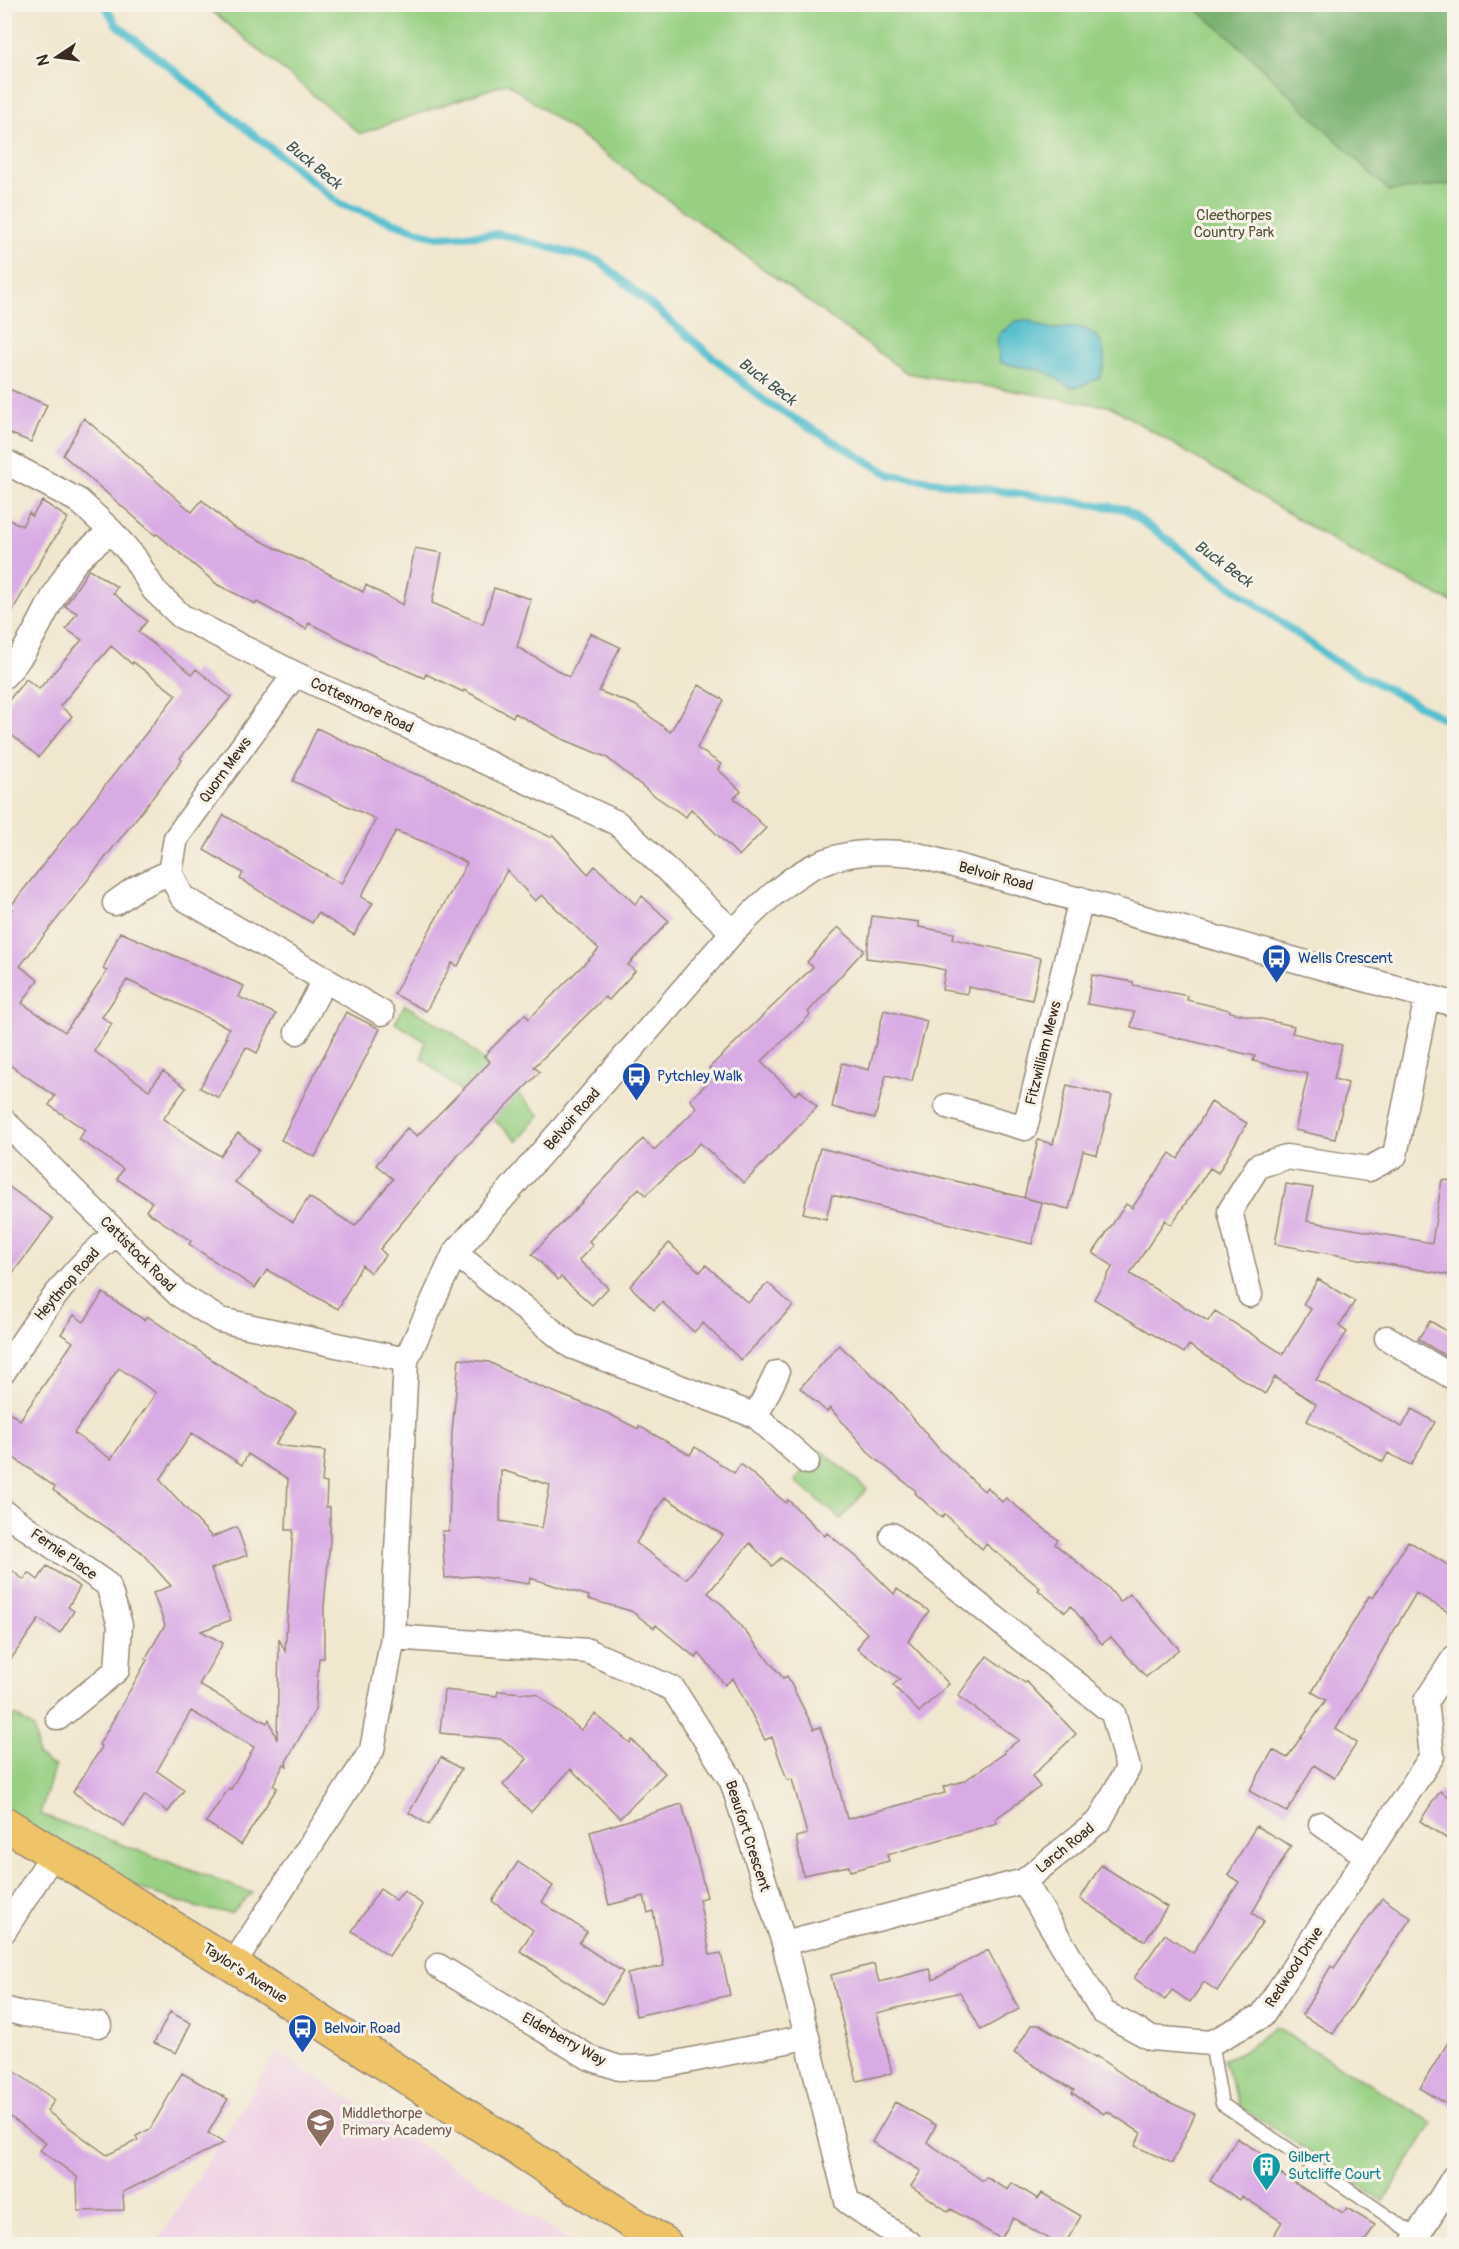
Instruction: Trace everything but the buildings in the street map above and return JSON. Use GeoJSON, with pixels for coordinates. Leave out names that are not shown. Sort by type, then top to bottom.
{"type":"FeatureCollection","features":[{"type":"Feature","properties":{"kind":"main road","name":"Taylor's Avenue"},"geometry":{"type":"LineString","coordinates":[[4,1823],[233,1965],[665,2244]]}},
{"type":"Feature","properties":{"kind":"street","name":"Cottesmore Road"},"geometry":{"type":"LineString","coordinates":[[4,461],[79,501],[111,531],[134,557],[154,590],[181,615],[295,674],[617,823],[733,932]]}},
{"type":"Feature","properties":{"kind":"street"},"geometry":{"type":"LineString","coordinates":[[4,676],[12,668],[33,635],[49,603],[74,563],[111,531]]}},
{"type":"Feature","properties":{"kind":"street","name":"Quorn Mews"},"geometry":{"type":"LineString","coordinates":[[170,872],[176,838],[295,674]]}},
{"type":"Feature","properties":{"kind":"street","name":"Belvoir Road"},"geometry":{"type":"LineString","coordinates":[[233,1965],[372,1750],[393,1637],[406,1360],[455,1253],[733,932],[781,886],[811,866],[844,854],[872,851],[914,854],[1455,1004]]}},
{"type":"Feature","properties":{"kind":"street"},"geometry":{"type":"LineString","coordinates":[[115,903],[136,888],[170,872],[182,897],[382,1013]]}},
{"type":"Feature","properties":{"kind":"street","name":"Fitzwilliam Mews"},"geometry":{"type":"LineString","coordinates":[[947,1106],[1025,1128],[1081,899]]}},
{"type":"Feature","properties":{"kind":"street"},"geometry":{"type":"LineString","coordinates":[[297,1032],[325,979]]}},
{"type":"Feature","properties":{"kind":"street"},"geometry":{"type":"LineString","coordinates":[[1250,1295],[1230,1211],[1258,1166],[1286,1157],[1369,1169],[1395,1155],[1427,997]]}},
{"type":"Feature","properties":{"kind":"street","name":"Cattistock Road"},"geometry":{"type":"LineString","coordinates":[[4,1121],[177,1294],[220,1320],[406,1360]]}},
{"type":"Feature","properties":{"kind":"street","name":"Heythrop Road"},"geometry":{"type":"LineString","coordinates":[[4,1371],[35,1322],[99,1247],[117,1233]]}},
{"type":"Feature","properties":{"kind":"street"},"geometry":{"type":"LineString","coordinates":[[455,1253],[571,1346],[756,1416],[807,1462]]}},
{"type":"Feature","properties":{"kind":"street"},"geometry":{"type":"LineString","coordinates":[[1387,1338],[1455,1378]]}},
{"type":"Feature","properties":{"kind":"street"},"geometry":{"type":"LineString","coordinates":[[756,1416],[777,1373]]}},
{"type":"Feature","properties":{"kind":"street","name":"Fernie Place"},"geometry":{"type":"LineString","coordinates":[[4,1512],[108,1585],[120,1625],[117,1670],[58,1718]]}},
{"type":"Feature","properties":{"kind":"street","name":"Larch Road"},"geometry":{"type":"LineString","coordinates":[[783,1943],[1024,1881],[1100,1820],[1128,1768],[1113,1713],[892,1535]]}},
{"type":"Feature","properties":{"kind":"street","name":"Beaufort Crescent"},"geometry":{"type":"LineString","coordinates":[[393,1637],[588,1651],[673,1689],[732,1780],[783,1943],[847,2201],[910,2244]]}},
{"type":"Feature","properties":{"kind":"street","name":"Redwood Drive"},"geometry":{"type":"LineString","coordinates":[[1210,2043],[1262,2016],[1432,1756],[1426,1701],[1455,1658]]}},
{"type":"Feature","properties":{"kind":"street"},"geometry":{"type":"LineString","coordinates":[[1321,1824],[1366,1856]]}},
{"type":"Feature","properties":{"kind":"street"},"geometry":{"type":"LineString","coordinates":[[4,1931],[53,1854]]}},
{"type":"Feature","properties":{"kind":"street"},"geometry":{"type":"LineString","coordinates":[[1024,1881],[1103,2012],[1151,2038],[1210,2043]]}},
{"type":"Feature","properties":{"kind":"street","name":"Elderberry Way"},"geometry":{"type":"LineString","coordinates":[[438,1966],[590,2058],[619,2068],[656,2067],[807,2037]]}},
{"type":"Feature","properties":{"kind":"street"},"geometry":{"type":"LineString","coordinates":[[4,2009],[22,2014],[99,2025]]}},
{"type":"Feature","properties":{"kind":"street"},"geometry":{"type":"LineString","coordinates":[[1414,2240],[1455,2177]]}},
{"type":"Feature","properties":{"kind":"lane"},"geometry":{"type":"LineString","coordinates":[[1210,2043],[1222,2104],[1414,2240]]}},
{"type":"Feature","properties":{"kind":"shaded area","name":"Middlethorpe Primary Academy"},"geometry":{"type":"Polygon","coordinates":[[[277,2052],[574,2244],[156,2244],[277,2052]]]}},
{"type":"Feature","properties":{"kind":"green space","name":"Cleethorpes Country Park"},"geometry":{"type":"Polygon","coordinates":[[[205,5],[1454,5],[1454,603],[1359,556],[1112,407],[907,373],[507,83],[360,134],[205,5]]]}},
{"type":"Feature","properties":{"kind":"green space"},"geometry":{"type":"Polygon","coordinates":[[[1191,5],[1454,5],[1454,184],[1389,191],[1229,36],[1191,5]]]}},
{"type":"Feature","properties":{"kind":"green space"},"geometry":{"type":"Polygon","coordinates":[[[405,1005],[455,1034],[540,1115],[518,1141],[422,1058],[425,1041],[395,1023],[405,1005]]]}},
{"type":"Feature","properties":{"kind":"green space"},"geometry":{"type":"Polygon","coordinates":[[[821,1450],[867,1489],[841,1519],[795,1481],[821,1450]]]}},
{"type":"Feature","properties":{"kind":"green space"},"geometry":{"type":"Polygon","coordinates":[[[15,1715],[34,1728],[38,1755],[50,1765],[55,1766],[40,1814],[252,1893],[231,1913],[202,1909],[132,1886],[5,1815],[5,1731],[15,1715]]]}},
{"type":"Feature","properties":{"kind":"green space"},"geometry":{"type":"Polygon","coordinates":[[[1275,2027],[1433,2123],[1383,2201],[1240,2106],[1223,2060],[1245,2050],[1275,2027]]]}},
{"type":"Feature","properties":{"kind":"water"},"geometry":{"type":"Polygon","coordinates":[[[1026,320],[1050,328],[1076,327],[1093,333],[1102,345],[1104,353],[1100,377],[1087,384],[1071,387],[1036,369],[1000,362],[997,342],[999,334],[1016,321],[1026,320]]]}},
{"type":"Feature","properties":{"kind":"waterway","name":"Buck Beck"},"geometry":{"type":"LineString","coordinates":[[104,4],[116,24],[340,204],[436,237],[500,234],[599,261],[766,402],[891,475],[1125,509],[1333,660],[1454,724]]}},
{"type":"Feature","properties":{"kind":"place","name":"Wells Crescent"},"geometry":{"type":"Point","coordinates":[1277,984]}},
{"type":"Feature","properties":{"kind":"place","name":"Pytchley Walk"},"geometry":{"type":"Point","coordinates":[636,1102]}},
{"type":"Feature","properties":{"kind":"place","name":"Belvoir Road"},"geometry":{"type":"Point","coordinates":[303,2054]}},
{"type":"Feature","properties":{"kind":"place","name":"Middlethorpe Primary Academy"},"geometry":{"type":"Point","coordinates":[321,2148]}},
{"type":"Feature","properties":{"kind":"place","name":"Gilbert Sutcliffe Court"},"geometry":{"type":"Point","coordinates":[1267,2192]}}]}
